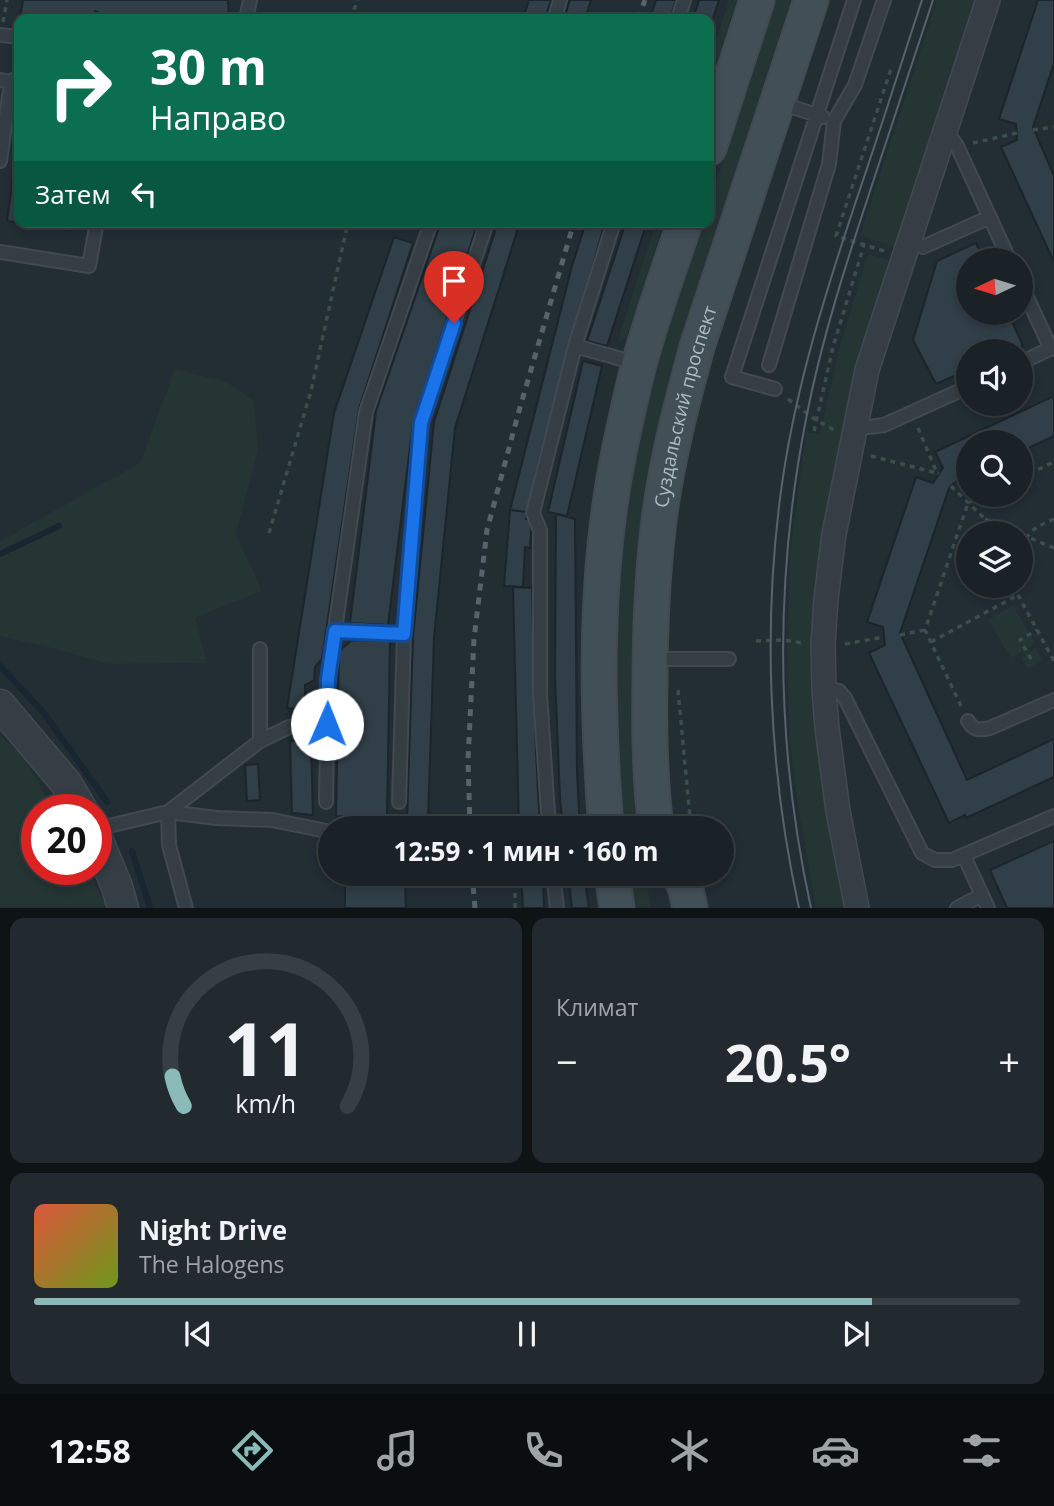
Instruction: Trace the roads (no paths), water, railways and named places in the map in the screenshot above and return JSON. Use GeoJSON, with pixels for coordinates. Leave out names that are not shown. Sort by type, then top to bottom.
{"type":"FeatureCollection","features":[{"type":"Feature","properties":{"kind":"main road"},"geometry":{"type":"LineString","coordinates":[[714,133],[757,0]]}},
{"type":"Feature","properties":{"kind":"main road","name":"Суздальский проспект"},"geometry":{"type":"LineString","coordinates":[[656,816],[650,712],[662,658],[652,589],[669,460],[681,403],[733,233],[811,0]]}},
{"type":"Feature","properties":{"kind":"main road"},"geometry":{"type":"LineString","coordinates":[[605,816],[599,680],[601,590],[608,519],[639,364],[683,228]]}},
{"type":"Feature","properties":{"kind":"main road"},"geometry":{"type":"LineString","coordinates":[[614,886],[617,908]]}},
{"type":"Feature","properties":{"kind":"main road"},"geometry":{"type":"LineString","coordinates":[[664,886],[667,908]]}},
{"type":"Feature","properties":{"kind":"main road"},"geometry":{"type":"LineString","coordinates":[[684,886],[690,908]]}},
{"type":"Feature","properties":{"kind":"street"},"geometry":{"type":"LineString","coordinates":[[857,908],[838,811],[824,689],[823,645],[834,534],[857,438],[867,370],[951,141],[988,0]]}},
{"type":"Feature","properties":{"kind":"street"},"geometry":{"type":"LineString","coordinates":[[0,705],[73,794]]}},
{"type":"Feature","properties":{"kind":"street"},"geometry":{"type":"LineString","coordinates":[[112,875],[123,908]]}},
{"type":"Feature","properties":{"kind":"lane"},"geometry":{"type":"LineString","coordinates":[[556,14],[560,0]]}},
{"type":"Feature","properties":{"kind":"lane"},"geometry":{"type":"LineString","coordinates":[[775,389],[732,377],[854,0]]}},
{"type":"Feature","properties":{"kind":"lane"},"geometry":{"type":"LineString","coordinates":[[769,365],[829,163],[834,121],[855,85],[884,0]]}},
{"type":"Feature","properties":{"kind":"lane"},"geometry":{"type":"LineString","coordinates":[[0,161],[10,79]]}},
{"type":"Feature","properties":{"kind":"lane"},"geometry":{"type":"LineString","coordinates":[[777,102],[834,121]]}},
{"type":"Feature","properties":{"kind":"lane"},"geometry":{"type":"LineString","coordinates":[[951,141],[1004,248]]}},
{"type":"Feature","properties":{"kind":"lane"},"geometry":{"type":"LineString","coordinates":[[923,247],[990,217]]}},
{"type":"Feature","properties":{"kind":"lane"},"geometry":{"type":"LineString","coordinates":[[0,253],[89,266],[96,228]]}},
{"type":"Feature","properties":{"kind":"lane"},"geometry":{"type":"LineString","coordinates":[[327,802],[328,679],[366,412],[429,228]]}},
{"type":"Feature","properties":{"kind":"lane"},"geometry":{"type":"LineString","coordinates":[[399,803],[404,634],[421,423],[485,228]]}},
{"type":"Feature","properties":{"kind":"lane"},"geometry":{"type":"LineString","coordinates":[[548,816],[540,694],[540,530],[533,513],[575,346],[612,228]]}},
{"type":"Feature","properties":{"kind":"lane"},"geometry":{"type":"LineString","coordinates":[[1033,308],[1053,348],[1033,357]]}},
{"type":"Feature","properties":{"kind":"lane"},"geometry":{"type":"LineString","coordinates":[[575,346],[639,364]]}},
{"type":"Feature","properties":{"kind":"lane"},"geometry":{"type":"LineString","coordinates":[[857,438],[869,427],[884,425],[956,393]]}},
{"type":"Feature","properties":{"kind":"lane"},"geometry":{"type":"LineString","coordinates":[[335,631],[404,634]]}},
{"type":"Feature","properties":{"kind":"lane"},"geometry":{"type":"LineString","coordinates":[[260,649],[260,741]]}},
{"type":"Feature","properties":{"kind":"lane"},"geometry":{"type":"LineString","coordinates":[[662,658],[729,659]]}},
{"type":"Feature","properties":{"kind":"lane"},"geometry":{"type":"LineString","coordinates":[[824,689],[839,691],[845,698],[922,853],[935,860],[952,860],[1054,816]]}},
{"type":"Feature","properties":{"kind":"lane"},"geometry":{"type":"LineString","coordinates":[[968,721],[973,728],[990,728],[1054,700]]}},
{"type":"Feature","properties":{"kind":"lane"},"geometry":{"type":"LineString","coordinates":[[168,812],[260,741],[289,727],[327,724]]}},
{"type":"Feature","properties":{"kind":"lane"},"geometry":{"type":"LineString","coordinates":[[168,812],[169,845],[186,908]]}},
{"type":"Feature","properties":{"kind":"lane"},"geometry":{"type":"LineString","coordinates":[[112,825],[168,812],[318,825]]}},
{"type":"Feature","properties":{"kind":"lane"},"geometry":{"type":"LineString","coordinates":[[964,856],[988,908]]}},
{"type":"Feature","properties":{"kind":"lane"},"geometry":{"type":"LineString","coordinates":[[554,886],[557,908]]}},
{"type":"Feature","properties":{"kind":"lane"},"geometry":{"type":"LineString","coordinates":[[957,908],[982,895]]}},
{"type":"Feature","properties":{"kind":"waterway"},"geometry":{"type":"LineString","coordinates":[[0,554],[59,526]]}},
{"type":"Feature","properties":{"kind":"waterway"},"geometry":{"type":"LineString","coordinates":[[0,666],[44,713],[101,794]]}},
{"type":"Feature","properties":{"kind":"waterway"},"geometry":{"type":"LineString","coordinates":[[132,851],[150,908]]}},
{"type":"Feature","properties":{"kind":"tram line"},"geometry":{"type":"LineString","coordinates":[[799,908],[780,801],[772,693],[772,584],[783,477],[804,372],[823,303],[922,0]]}},
{"type":"Feature","properties":{"kind":"tram line"},"geometry":{"type":"LineString","coordinates":[[811,908],[799,846],[785,723],[784,599],[796,476],[813,386],[835,301],[933,0]]}},
{"type":"Feature","properties":{"kind":"railway"},"geometry":{"type":"LineString","coordinates":[[640,14],[645,0]]}},
{"type":"Feature","properties":{"kind":"railway"},"geometry":{"type":"LineString","coordinates":[[470,816],[468,760],[474,639],[487,530],[572,228]]}},
{"type":"Feature","properties":{"kind":"railway"},"geometry":{"type":"LineString","coordinates":[[473,886],[475,908]]}}]}
